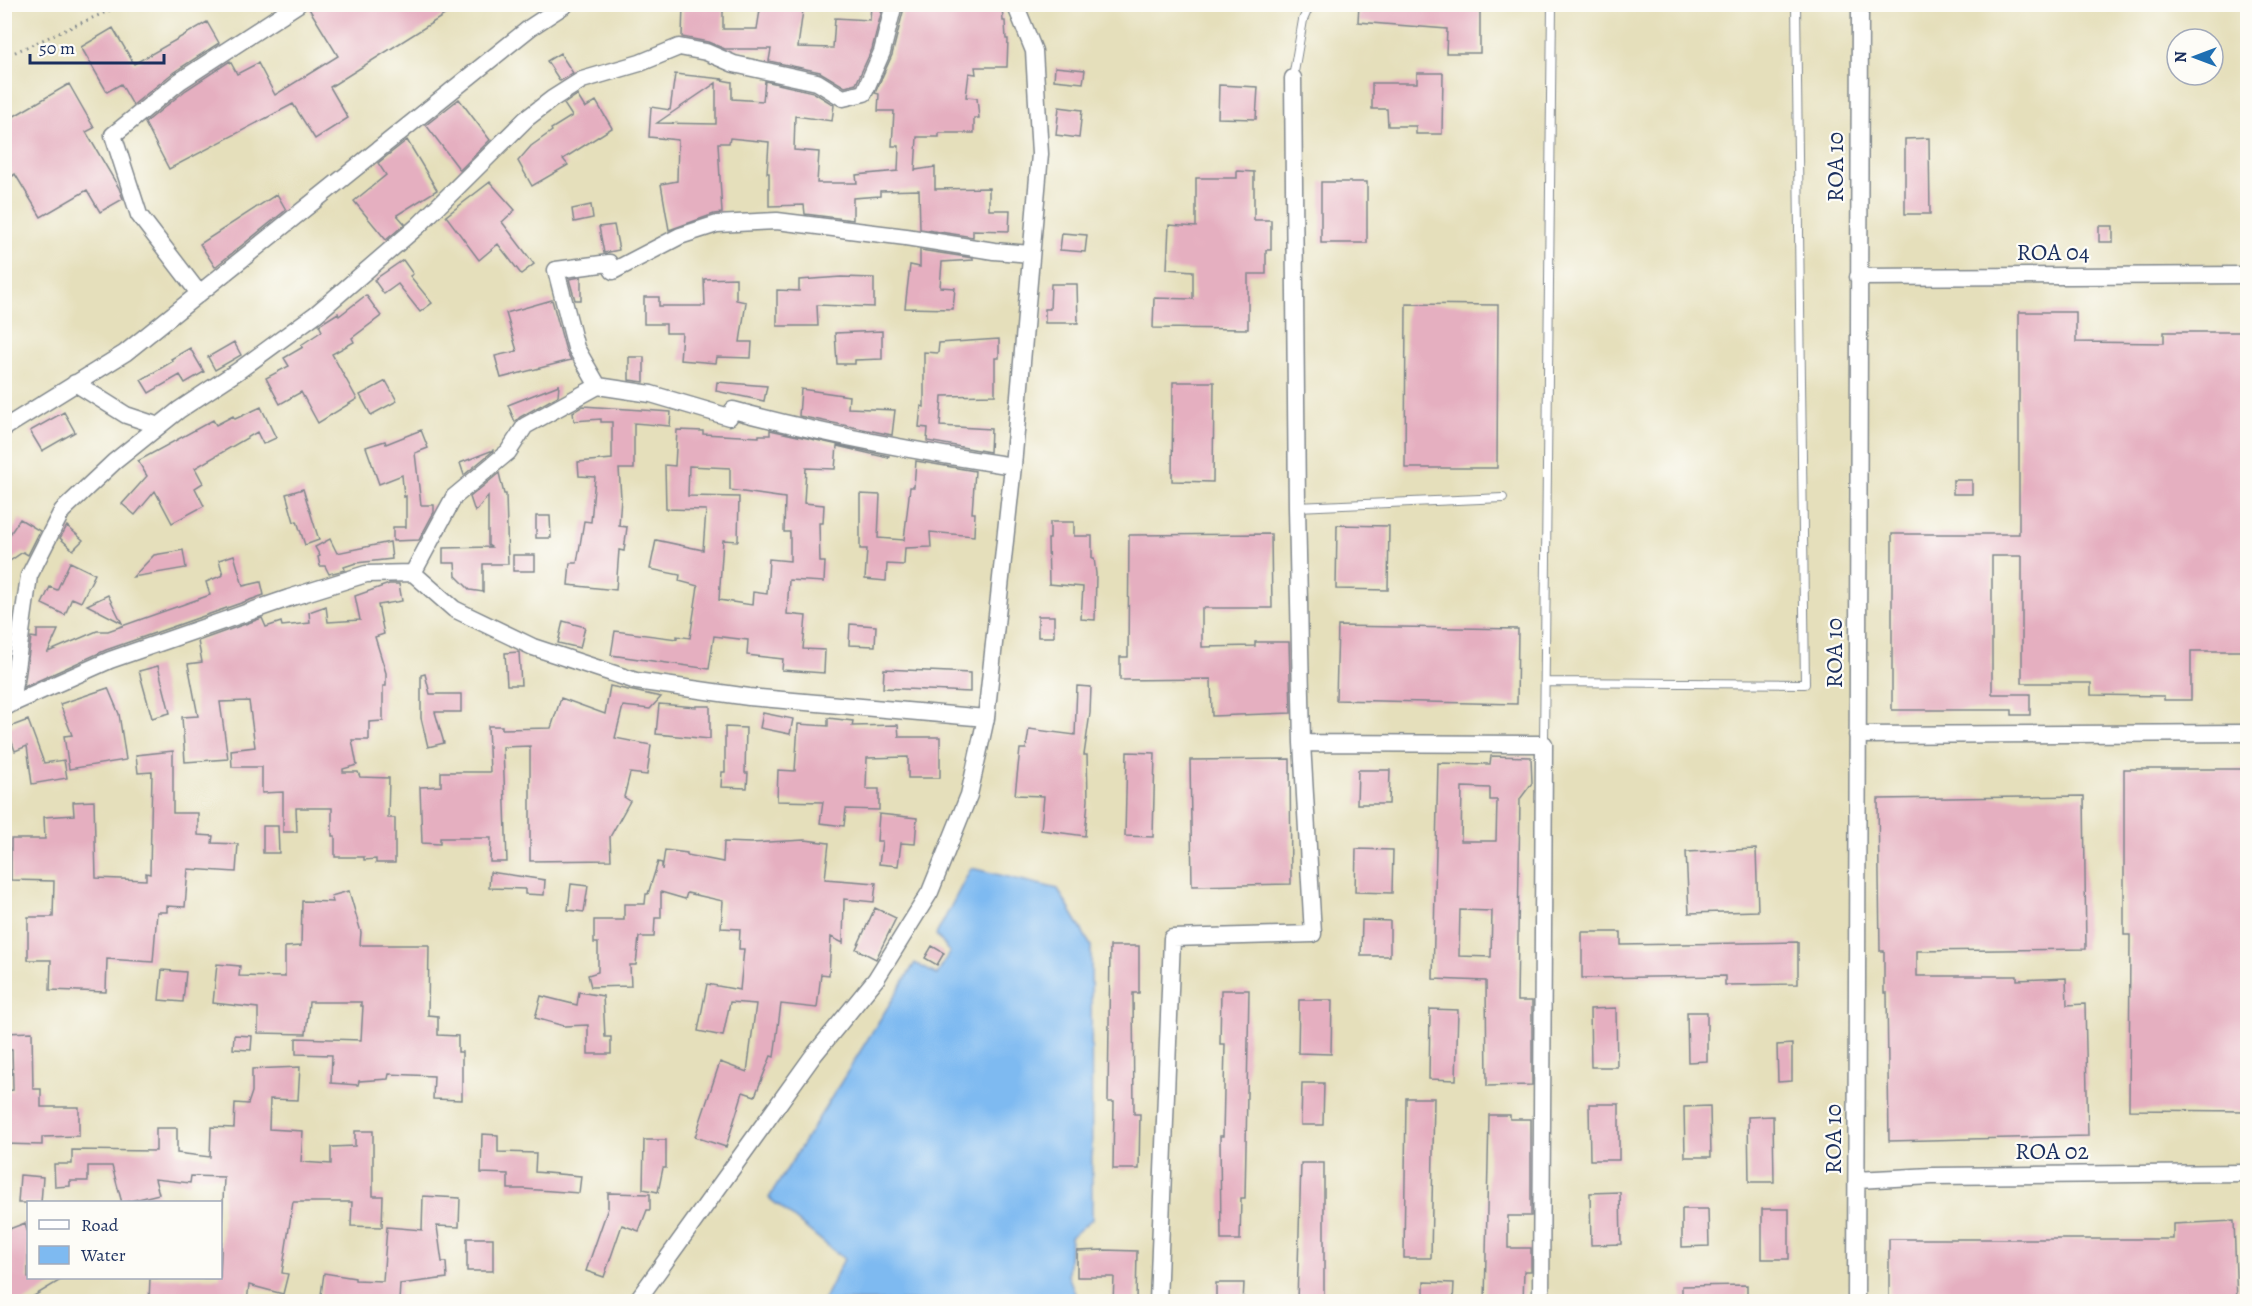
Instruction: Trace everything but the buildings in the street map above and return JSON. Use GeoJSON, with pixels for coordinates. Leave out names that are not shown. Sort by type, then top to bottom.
{"type":"FeatureCollection","features":[{"type":"Feature","properties":{"kind":"street"},"geometry":{"type":"LineString","coordinates":[[198,292],[139,215],[113,135],[180,81],[298,4]]}},
{"type":"Feature","properties":{"kind":"street"},"geometry":{"type":"LineString","coordinates":[[4,428],[125,353],[198,292],[531,27],[566,4]]}},
{"type":"Feature","properties":{"kind":"street"},"geometry":{"type":"LineString","coordinates":[[8,706],[29,576],[62,512],[114,462],[179,410],[238,371],[316,314],[418,226],[526,119],[582,80],[640,63],[679,47],[706,52],[734,64],[817,82],[843,98],[864,93],[882,52],[894,4]]}},
{"type":"Feature","properties":{"kind":"street"},"geometry":{"type":"LineString","coordinates":[[636,1302],[813,1056],[876,979],[930,892],[969,795],[986,718],[1013,466],[1040,154],[1034,51],[1015,4]]}},
{"type":"Feature","properties":{"kind":"street","name":"ROA 10"},"geometry":{"type":"LineString","coordinates":[[1856,1302],[1860,4]]}},
{"type":"Feature","properties":{"kind":"street"},"geometry":{"type":"LineString","coordinates":[[1158,1302],[1172,938],[1312,934],[1302,743],[1297,507],[1293,78]]}},
{"type":"Feature","properties":{"kind":"street"},"geometry":{"type":"LineString","coordinates":[[598,386],[576,348],[556,270],[609,263],[613,271],[680,236],[717,224],[777,221],[1031,254]]}},
{"type":"Feature","properties":{"kind":"street","name":"ROA 04"},"geometry":{"type":"LineString","coordinates":[[1858,277],[2247,275]]}},
{"type":"Feature","properties":{"kind":"street"},"geometry":{"type":"LineString","coordinates":[[75,383],[126,415],[159,426]]}},
{"type":"Feature","properties":{"kind":"street"},"geometry":{"type":"LineString","coordinates":[[413,573],[454,496],[508,452],[525,426],[598,386],[651,394],[729,417],[733,410],[841,437],[920,453],[1013,466]]}},
{"type":"Feature","properties":{"kind":"street"},"geometry":{"type":"LineString","coordinates":[[8,706],[110,660],[289,598],[366,574],[413,573],[454,609],[533,647],[636,681],[749,697],[986,718]]}},
{"type":"Feature","properties":{"kind":"street"},"geometry":{"type":"LineString","coordinates":[[1857,735],[2247,733]]}},
{"type":"Feature","properties":{"kind":"street"},"geometry":{"type":"LineString","coordinates":[[1302,743],[1544,744],[1541,1302]]}},
{"type":"Feature","properties":{"kind":"street","name":"ROA 02"},"geometry":{"type":"LineString","coordinates":[[1857,1180],[1932,1176],[2247,1173]]}},
{"type":"Feature","properties":{"kind":"lane"},"geometry":{"type":"LineString","coordinates":[[1293,78],[1303,20],[1310,4]]}},
{"type":"Feature","properties":{"kind":"lane"},"geometry":{"type":"LineString","coordinates":[[1544,744],[1552,4]]}},
{"type":"Feature","properties":{"kind":"lane"},"geometry":{"type":"LineString","coordinates":[[1545,682],[1805,684],[1796,4]]}},
{"type":"Feature","properties":{"kind":"lane"},"geometry":{"type":"LineString","coordinates":[[1297,507],[1503,498]]}},
{"type":"Feature","properties":{"kind":"path"},"geometry":{"type":"LineString","coordinates":[[4,57],[124,4]]}},
{"type":"Feature","properties":{"kind":"water"},"geometry":{"type":"Polygon","coordinates":[[[971,868],[1058,889],[1091,946],[1092,1219],[1071,1237],[1068,1275],[1078,1301],[823,1301],[844,1259],[769,1198],[915,963],[937,975],[950,952],[936,935],[971,868]]]}}]}
